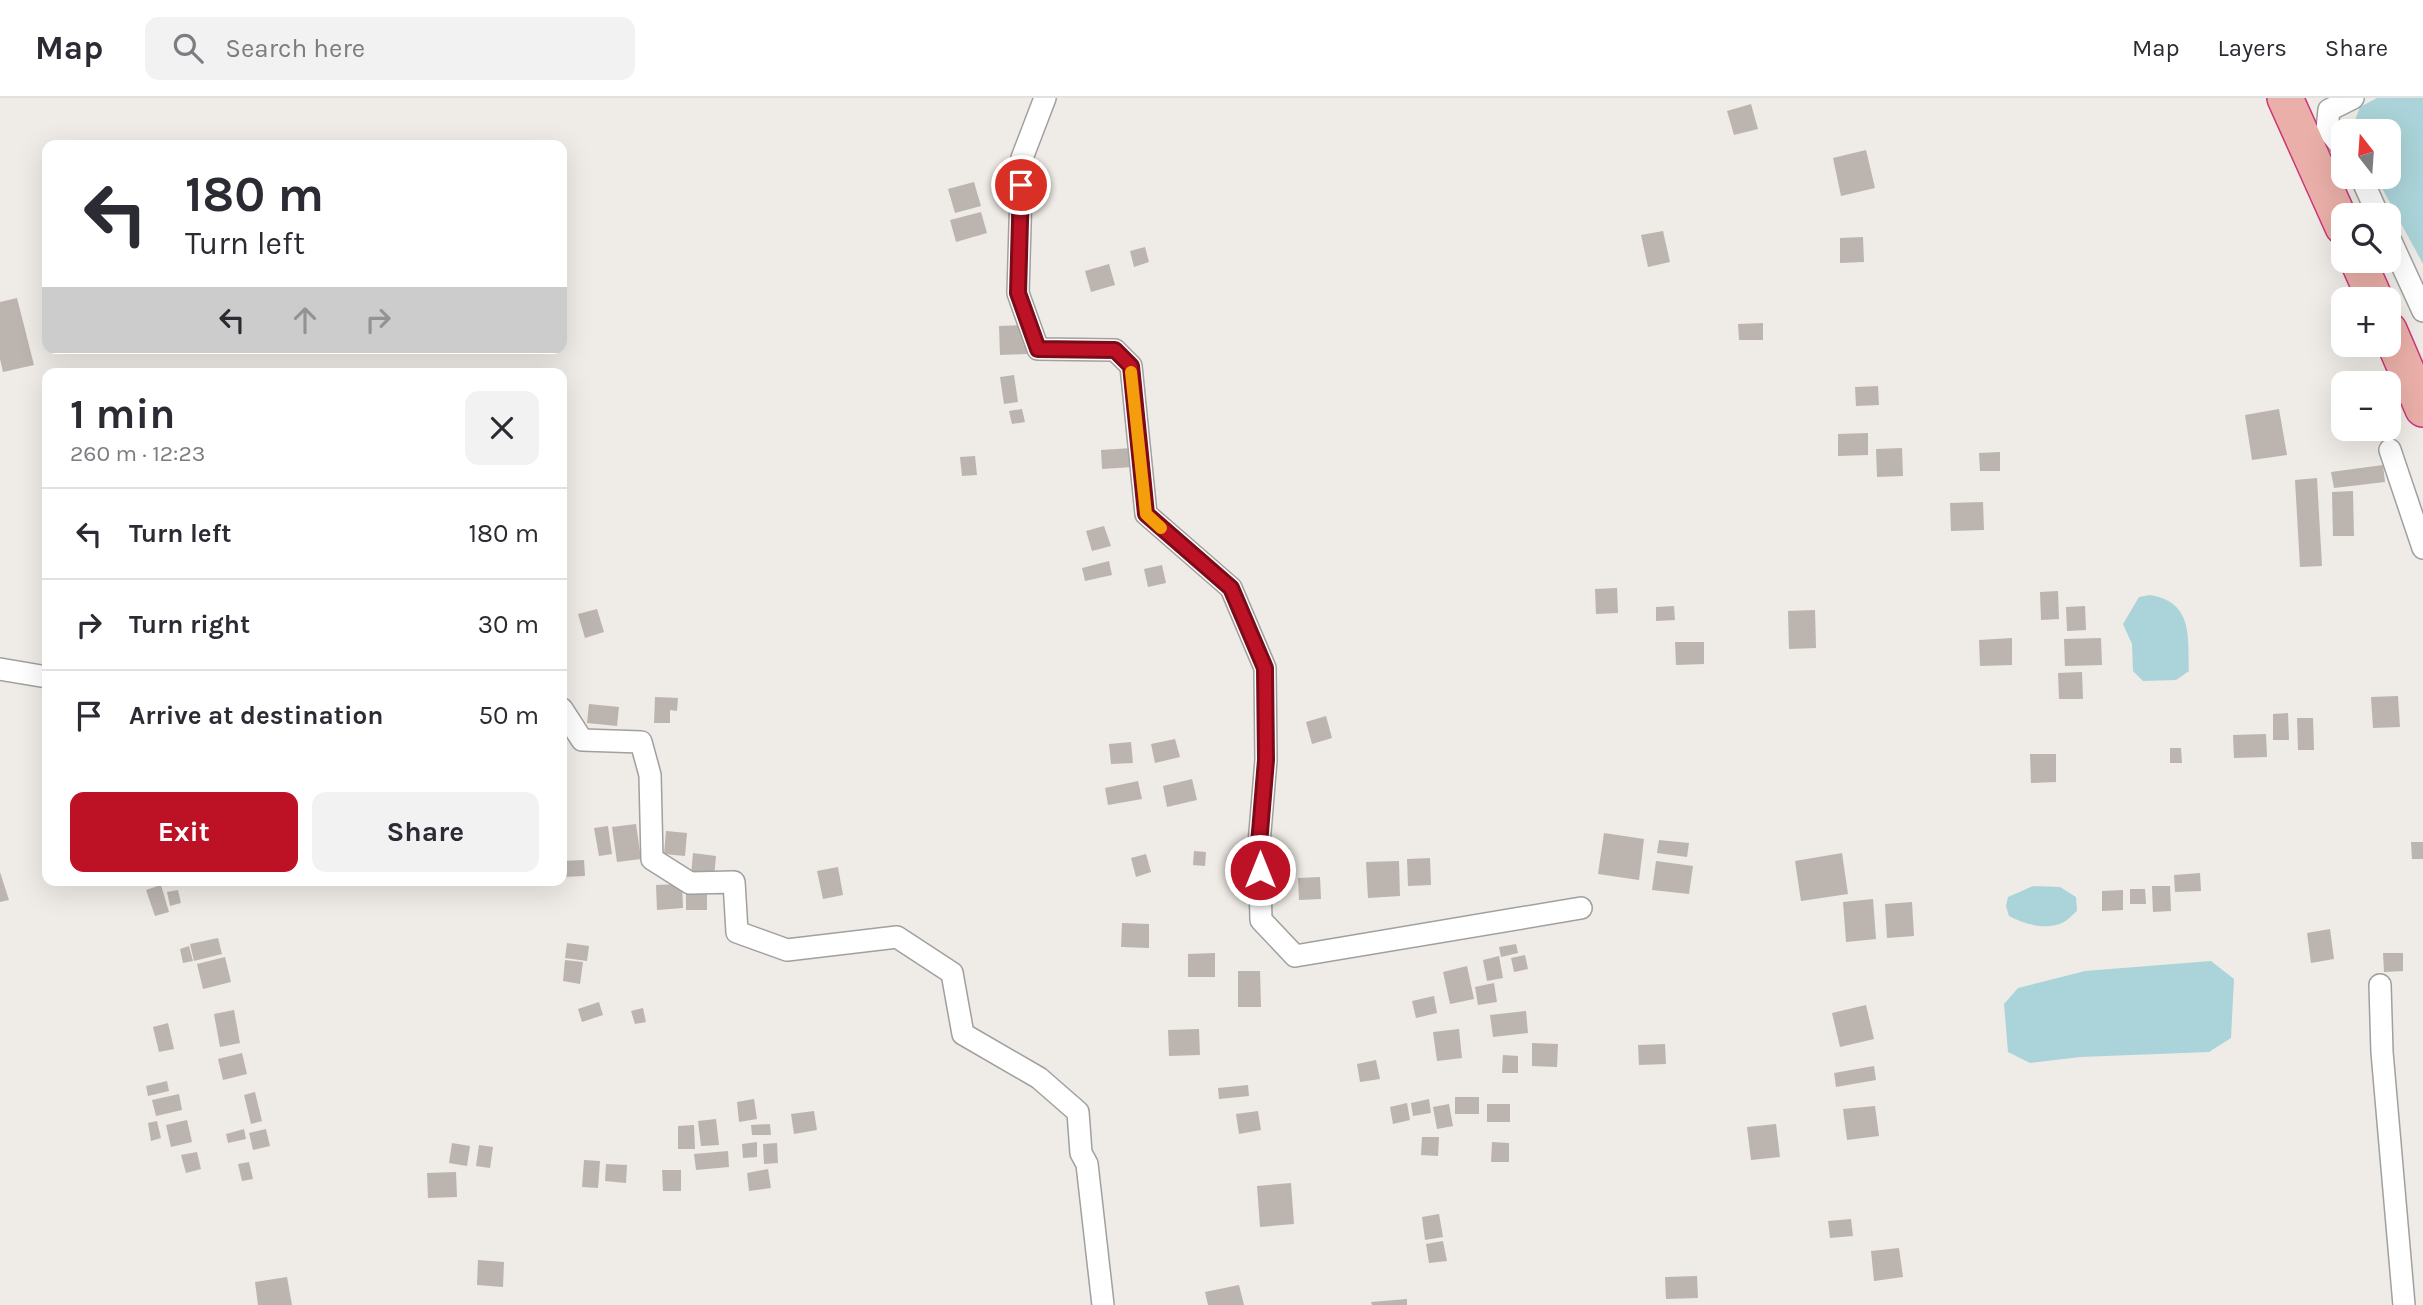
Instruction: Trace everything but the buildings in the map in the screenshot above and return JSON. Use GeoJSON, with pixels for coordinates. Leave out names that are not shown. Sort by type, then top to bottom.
{"type":"FeatureCollection","features":[{"type":"Feature","properties":{"kind":"highway"},"geometry":{"type":"LineString","coordinates":[[2285,98],[2332,203]]}},
{"type":"Feature","properties":{"kind":"highway"},"geometry":{"type":"LineString","coordinates":[[2401,357],[2423,409]]}},
{"type":"Feature","properties":{"kind":"street"},"geometry":{"type":"LineString","coordinates":[[1045,98],[1022,158],[1018,293],[1038,349],[1115,350],[1131,366],[1146,514],[1231,588],[1265,668],[1266,760],[1259,844],[1261,920],[1295,956],[1581,908]]}},
{"type":"Feature","properties":{"kind":"street"},"geometry":{"type":"LineString","coordinates":[[2331,134],[2327,129],[2329,110],[2353,98]]}},
{"type":"Feature","properties":{"kind":"street"},"geometry":{"type":"LineString","coordinates":[[2401,263],[2423,311]]}},
{"type":"Feature","properties":{"kind":"street"},"geometry":{"type":"LineString","coordinates":[[2390,450],[2423,548]]}},
{"type":"Feature","properties":{"kind":"street"},"geometry":{"type":"LineString","coordinates":[[0,669],[42,676]]}},
{"type":"Feature","properties":{"kind":"street"},"geometry":{"type":"LineString","coordinates":[[567,717],[582,740],[641,742],[650,775],[652,859],[690,883],[734,882],[737,932],[787,950],[897,937],[952,973],[963,1034],[1039,1078],[1078,1112],[1080,1153],[1087,1164],[1103,1305]]}},
{"type":"Feature","properties":{"kind":"street"},"geometry":{"type":"LineString","coordinates":[[2380,985],[2382,1052],[2404,1305]]}},
{"type":"Feature","properties":{"kind":"water"},"geometry":{"type":"Polygon","coordinates":[[[2377,98],[2423,98],[2423,264],[2401,223],[2401,203],[2390,203],[2382,189],[2401,189],[2401,119],[2356,119],[2360,107],[2377,98]]]}},
{"type":"Feature","properties":{"kind":"water"},"geometry":{"type":"Polygon","coordinates":[[[2150,595],[2174,605],[2185,622],[2189,645],[2189,671],[2176,680],[2143,681],[2133,671],[2132,644],[2123,624],[2139,597],[2150,595]]]}},
{"type":"Feature","properties":{"kind":"water"},"geometry":{"type":"Polygon","coordinates":[[[2033,886],[2060,887],[2076,897],[2077,911],[2064,922],[2050,926],[2029,924],[2009,916],[2006,906],[2008,897],[2033,886]]]}},
{"type":"Feature","properties":{"kind":"water"},"geometry":{"type":"Polygon","coordinates":[[[2211,961],[2234,979],[2231,1038],[2209,1052],[2080,1057],[2030,1063],[2008,1052],[2004,1004],[2018,988],[2085,971],[2211,961]]]}},
{"type":"Feature","properties":{"kind":"slow traffic"},"geometry":{"type":"LineString","coordinates":[[1131,372],[1146,514],[1161,528]]}},
{"type":"Feature","properties":{"kind":"route"},"geometry":{"type":"LineString","coordinates":[[1021,185],[1018,293],[1038,349],[1115,350],[1131,366],[1146,514],[1231,588],[1265,668],[1266,760],[1259,844],[1260,870]]}}]}
